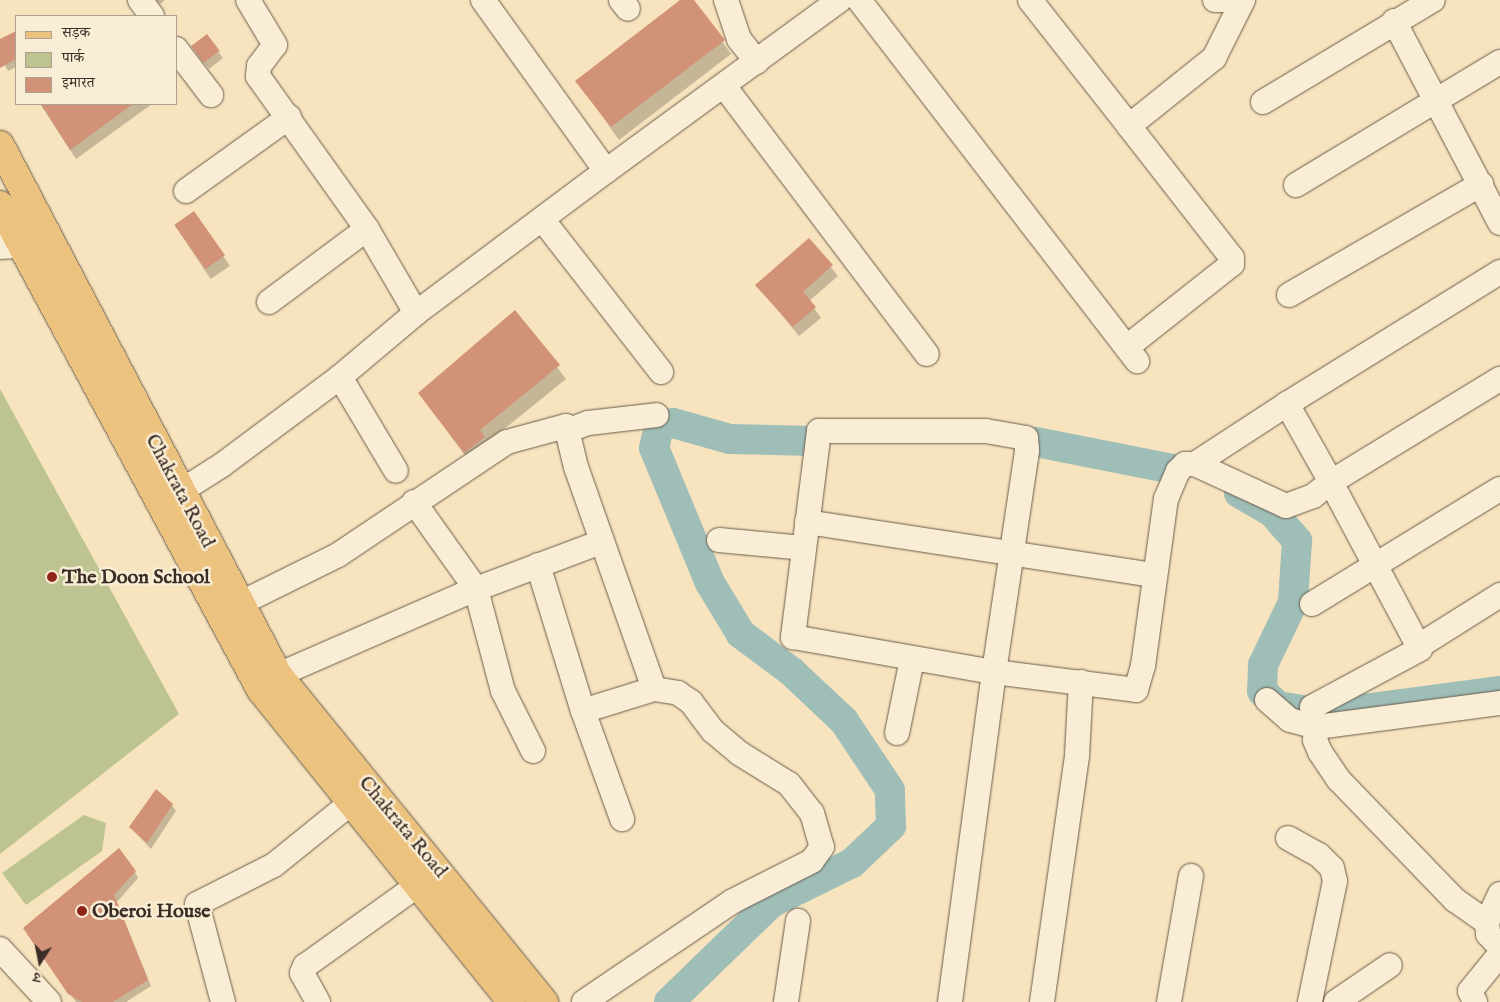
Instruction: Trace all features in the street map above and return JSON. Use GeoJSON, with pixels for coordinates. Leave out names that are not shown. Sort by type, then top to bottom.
{"type":"FeatureCollection","features":[{"type":"Feature","properties":{"kind":"main road","name":"Chakrata Road"},"geometry":{"type":"LineString","coordinates":[[0,145],[261,690],[512,1002]]}},
{"type":"Feature","properties":{"kind":"main road","name":"Chakrata Road"},"geometry":{"type":"LineString","coordinates":[[0,204],[11,247],[239,604],[278,675],[544,1002]]}},
{"type":"Feature","properties":{"kind":"street"},"geometry":{"type":"LineString","coordinates":[[140,0],[151,15]]}},
{"type":"Feature","properties":{"kind":"street"},"geometry":{"type":"LineString","coordinates":[[248,0],[275,45],[259,66],[258,76],[367,229],[416,313]]}},
{"type":"Feature","properties":{"kind":"street"},"geometry":{"type":"LineString","coordinates":[[726,0],[740,39],[757,62]]}},
{"type":"Feature","properties":{"kind":"street"},"geometry":{"type":"LineString","coordinates":[[170,498],[340,377],[416,313],[840,0]]}},
{"type":"Feature","properties":{"kind":"street"},"geometry":{"type":"LineString","coordinates":[[859,0],[1132,354],[1228,270],[1232,258],[1030,0]]}},
{"type":"Feature","properties":{"kind":"street"},"geometry":{"type":"LineString","coordinates":[[1215,0],[1234,0]]}},
{"type":"Feature","properties":{"kind":"street"},"geometry":{"type":"LineString","coordinates":[[1129,126],[1214,58],[1243,0]]}},
{"type":"Feature","properties":{"kind":"street"},"geometry":{"type":"LineString","coordinates":[[1262,102],[1394,21],[1433,0]]}},
{"type":"Feature","properties":{"kind":"street"},"geometry":{"type":"LineString","coordinates":[[489,3],[606,171]]}},
{"type":"Feature","properties":{"kind":"street"},"geometry":{"type":"LineString","coordinates":[[1394,21],[1500,223]]}},
{"type":"Feature","properties":{"kind":"street"},"geometry":{"type":"LineString","coordinates":[[178,52],[211,95]]}},
{"type":"Feature","properties":{"kind":"street"},"geometry":{"type":"LineString","coordinates":[[1296,185],[1436,98],[1500,62]]}},
{"type":"Feature","properties":{"kind":"street"},"geometry":{"type":"LineString","coordinates":[[724,86],[927,354]]}},
{"type":"Feature","properties":{"kind":"street"},"geometry":{"type":"LineString","coordinates":[[186,191],[289,117]]}},
{"type":"Feature","properties":{"kind":"street"},"geometry":{"type":"LineString","coordinates":[[1289,295],[1481,184]]}},
{"type":"Feature","properties":{"kind":"street"},"geometry":{"type":"LineString","coordinates":[[542,219],[661,372]]}},
{"type":"Feature","properties":{"kind":"street"},"geometry":{"type":"LineString","coordinates":[[270,302],[367,229]]}},
{"type":"Feature","properties":{"kind":"street"},"geometry":{"type":"LineString","coordinates":[[1195,464],[1286,404],[1500,272]]}},
{"type":"Feature","properties":{"kind":"street"},"geometry":{"type":"LineString","coordinates":[[340,377],[396,471]]}},
{"type":"Feature","properties":{"kind":"street"},"geometry":{"type":"LineString","coordinates":[[950,1002],[994,672],[1027,450],[1026,438],[1019,433],[819,431],[793,637],[994,672],[1138,689],[1154,575],[1170,482],[1185,464],[1195,464],[1286,506],[1303,502],[1331,482],[1500,380]]}},
{"type":"Feature","properties":{"kind":"street"},"geometry":{"type":"LineString","coordinates":[[1286,404],[1331,482],[1419,646]]}},
{"type":"Feature","properties":{"kind":"street"},"geometry":{"type":"LineString","coordinates":[[566,431],[588,423],[657,414]]}},
{"type":"Feature","properties":{"kind":"street"},"geometry":{"type":"LineString","coordinates":[[239,604],[338,555],[414,502],[516,438],[562,425],[566,431],[601,542],[654,689]]}},
{"type":"Feature","properties":{"kind":"street"},"geometry":{"type":"LineString","coordinates":[[1312,604],[1374,564],[1500,489]]}},
{"type":"Feature","properties":{"kind":"street"},"geometry":{"type":"LineString","coordinates":[[414,502],[476,589],[503,691],[533,751]]}},
{"type":"Feature","properties":{"kind":"street"},"geometry":{"type":"LineString","coordinates":[[807,522],[1154,575]]}},
{"type":"Feature","properties":{"kind":"street"},"geometry":{"type":"LineString","coordinates":[[719,540],[803,548]]}},
{"type":"Feature","properties":{"kind":"street"},"geometry":{"type":"LineString","coordinates":[[278,675],[476,589],[601,542]]}},
{"type":"Feature","properties":{"kind":"street"},"geometry":{"type":"LineString","coordinates":[[538,565],[583,711],[622,819]]}},
{"type":"Feature","properties":{"kind":"street"},"geometry":{"type":"LineString","coordinates":[[1315,717],[1419,646],[1500,595]]}},
{"type":"Feature","properties":{"kind":"street"},"geometry":{"type":"LineString","coordinates":[[897,733],[912,659]]}},
{"type":"Feature","properties":{"kind":"street"},"geometry":{"type":"LineString","coordinates":[[1042,1002],[1077,755],[1081,682]]}},
{"type":"Feature","properties":{"kind":"street"},"geometry":{"type":"LineString","coordinates":[[583,711],[654,689],[678,693],[692,702],[713,731],[739,753],[789,784],[812,813],[822,847],[812,862],[733,902],[584,1002]]}},
{"type":"Feature","properties":{"kind":"street"},"geometry":{"type":"LineString","coordinates":[[1266,700],[1290,720],[1500,703]]}},
{"type":"Feature","properties":{"kind":"street"},"geometry":{"type":"LineString","coordinates":[[1315,717],[1317,746],[1339,780],[1454,900],[1487,922]]}},
{"type":"Feature","properties":{"kind":"street"},"geometry":{"type":"LineString","coordinates":[[223,1002],[197,904],[274,865],[352,802]]}},
{"type":"Feature","properties":{"kind":"street"},"geometry":{"type":"LineString","coordinates":[[1288,838],[1319,855],[1332,868],[1335,881],[1310,1002]]}},
{"type":"Feature","properties":{"kind":"street"},"geometry":{"type":"LineString","coordinates":[[1168,1002],[1191,876]]}},
{"type":"Feature","properties":{"kind":"street"},"geometry":{"type":"LineString","coordinates":[[318,1002],[302,973],[304,966],[418,885]]}},
{"type":"Feature","properties":{"kind":"street"},"geometry":{"type":"LineString","coordinates":[[1500,894],[1487,922],[1488,934],[1500,947]]}},
{"type":"Feature","properties":{"kind":"street"},"geometry":{"type":"LineString","coordinates":[[786,1002],[798,921]]}},
{"type":"Feature","properties":{"kind":"street"},"geometry":{"type":"LineString","coordinates":[[0,949],[49,1002]]}},
{"type":"Feature","properties":{"kind":"street"},"geometry":{"type":"LineString","coordinates":[[1475,1002],[1470,991],[1500,954]]}},
{"type":"Feature","properties":{"kind":"street"},"geometry":{"type":"LineString","coordinates":[[1336,1002],[1390,965]]}},
{"type":"Feature","properties":{"kind":"green space"},"geometry":{"type":"Polygon","coordinates":[[[0,389],[179,714],[0,854],[0,389]]]}},
{"type":"Feature","properties":{"kind":"green space"},"geometry":{"type":"Polygon","coordinates":[[[84,815],[106,823],[102,851],[26,905],[2,873],[84,815]]]}},
{"type":"Feature","properties":{"kind":"building"},"geometry":{"type":"Polygon","coordinates":[[[680,0],[694,0],[725,40],[611,127],[575,81],[680,0]]]}},
{"type":"Feature","properties":{"kind":"building"},"geometry":{"type":"Polygon","coordinates":[[[15,32],[15,60],[0,68],[0,39],[15,32]]]}},
{"type":"Feature","properties":{"kind":"building"},"geometry":{"type":"Polygon","coordinates":[[[207,34],[220,51],[204,63],[191,46],[207,34]]]}},
{"type":"Feature","properties":{"kind":"building"},"geometry":{"type":"Polygon","coordinates":[[[42,105],[132,105],[70,150],[42,105]]]}},
{"type":"Feature","properties":{"kind":"building"},"geometry":{"type":"Polygon","coordinates":[[[194,211],[225,255],[205,269],[174,225],[194,211]]]}},
{"type":"Feature","properties":{"kind":"building"},"geometry":{"type":"Polygon","coordinates":[[[809,238],[833,265],[803,292],[816,307],[793,327],[755,285],[809,238]]]}},
{"type":"Feature","properties":{"kind":"building"},"geometry":{"type":"Polygon","coordinates":[[[515,310],[560,365],[480,430],[485,437],[464,453],[418,393],[515,310]]]}},
{"type":"Feature","properties":{"kind":"building"},"geometry":{"type":"Polygon","coordinates":[[[156,789],[173,804],[147,843],[129,827],[156,789]]]}},
{"type":"Feature","properties":{"kind":"building","name":"Oberoi House"},"geometry":{"type":"Polygon","coordinates":[[[119,848],[136,871],[114,895],[148,980],[113,1002],[82,1002],[68,994],[23,928],[119,848]]]}},
{"type":"Feature","properties":{"kind":"waterway"},"geometry":{"type":"LineString","coordinates":[[669,1002],[771,903],[852,863],[891,826],[890,790],[844,721],[792,672],[741,634],[710,583],[654,448],[659,426],[673,423],[730,439],[813,441]]}},
{"type":"Feature","properties":{"kind":"waterway"},"geometry":{"type":"LineString","coordinates":[[1036,442],[1172,469]]}},
{"type":"Feature","properties":{"kind":"waterway"},"geometry":{"type":"LineString","coordinates":[[1239,493],[1273,513],[1297,541],[1293,602],[1263,665],[1262,691],[1278,706],[1325,714],[1500,691]]}},
{"type":"Feature","properties":{"kind":"place","name":"The Doon School"},"geometry":{"type":"Point","coordinates":[52,577]}},
{"type":"Feature","properties":{"kind":"place","name":"Oberoi House"},"geometry":{"type":"Point","coordinates":[82,911]}}]}
